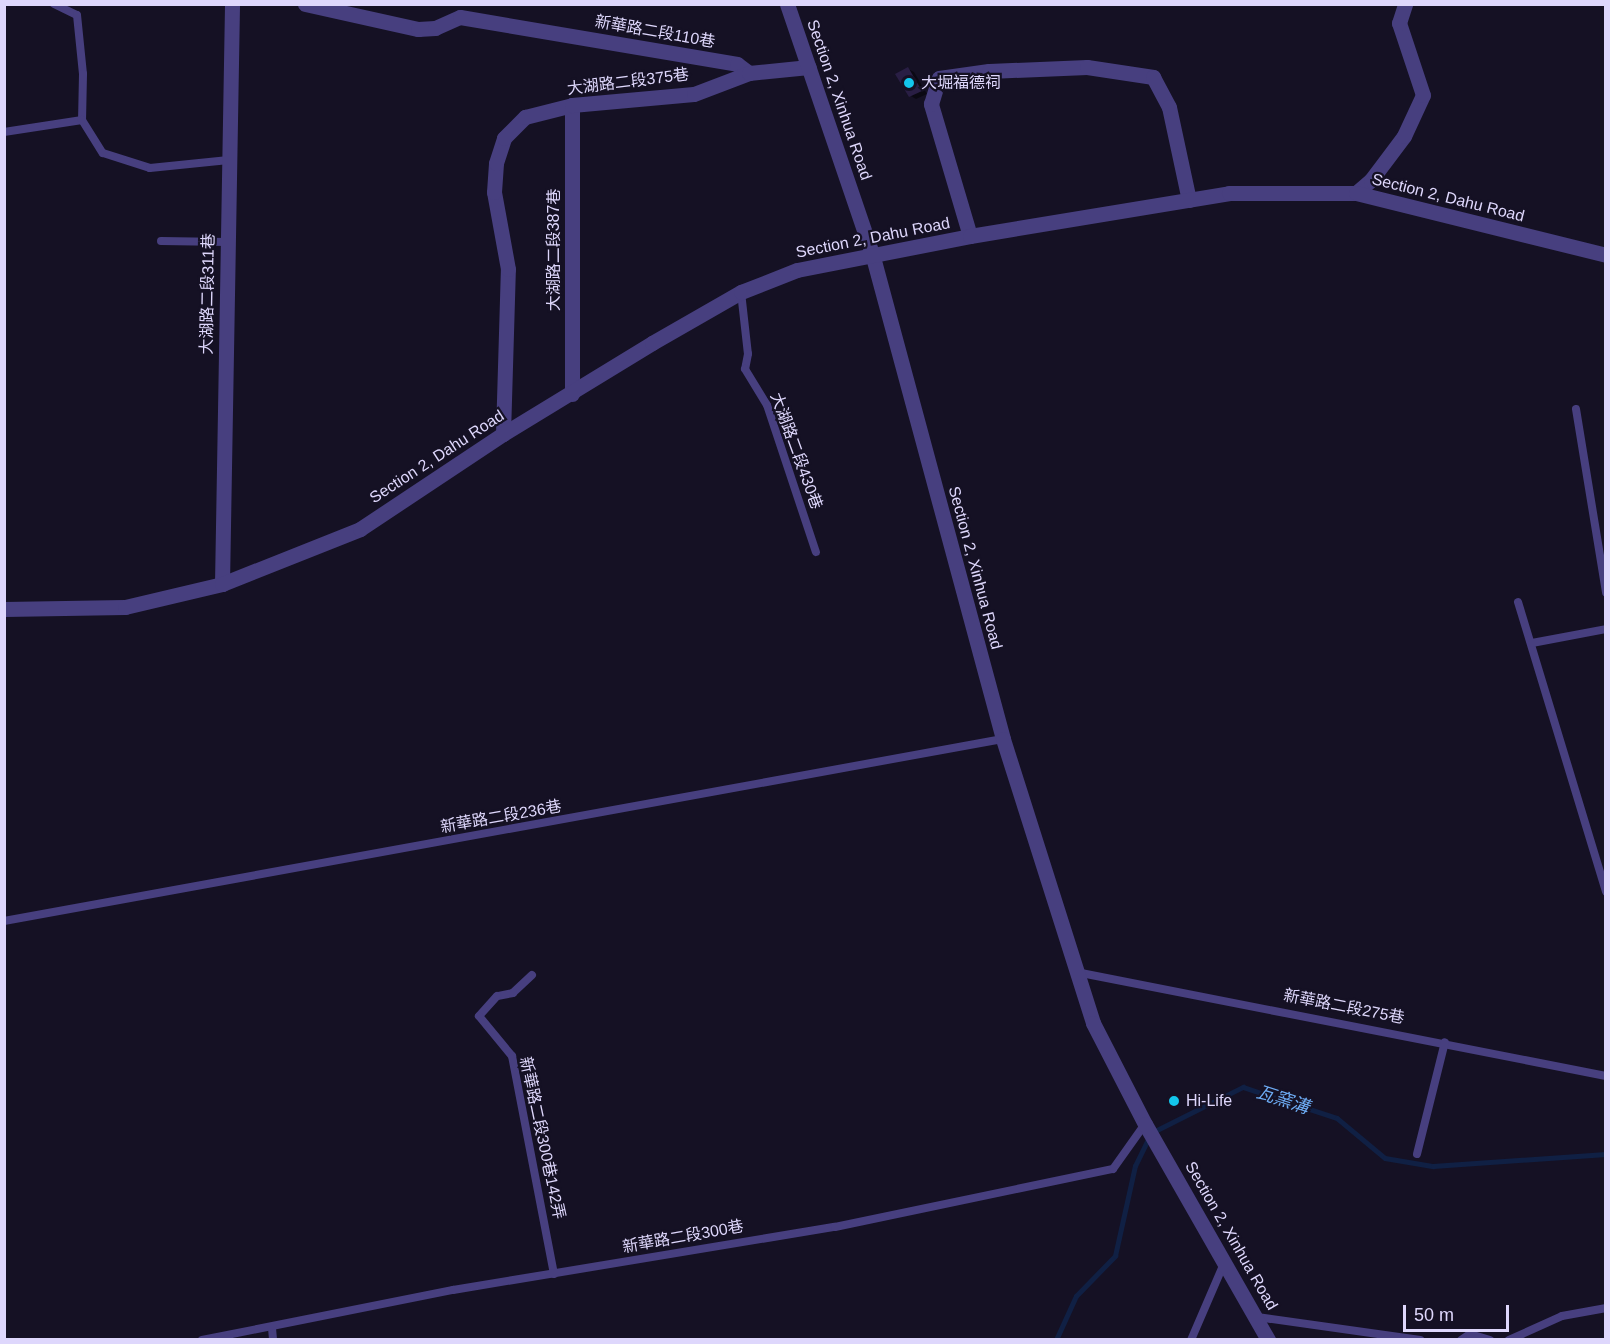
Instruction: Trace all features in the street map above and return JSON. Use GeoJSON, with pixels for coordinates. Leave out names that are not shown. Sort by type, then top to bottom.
{"type":"FeatureCollection","features":[{"type":"Feature","properties":{"kind":"street","name":"大湖路二段311巷"},"geometry":{"type":"LineString","coordinates":[[222,585],[232,4]]}},
{"type":"Feature","properties":{"kind":"street","name":"新華路二段110巷"},"geometry":{"type":"LineString","coordinates":[[305,4],[418,28],[435,28],[460,17],[737,64],[750,73]]}},
{"type":"Feature","properties":{"kind":"street","name":"Section 2, Xinhua Road"},"geometry":{"type":"LineString","coordinates":[[787,4],[873,257],[1003,739],[1093,1023],[1148,1128],[1226,1261],[1268,1340]]}},
{"type":"Feature","properties":{"kind":"street"},"geometry":{"type":"LineString","coordinates":[[1356,193],[1371,180],[1404,136],[1423,95],[1399,23],[1405,4]]}},
{"type":"Feature","properties":{"kind":"street","name":"大湖路二段375巷"},"geometry":{"type":"LineString","coordinates":[[503,434],[508,269],[494,192],[496,163],[504,138],[525,117],[572,105],[694,94],[750,73],[809,67]]}},
{"type":"Feature","properties":{"kind":"street"},"geometry":{"type":"LineString","coordinates":[[970,236],[931,104],[939,78],[989,71],[1087,67],[1153,77],[1169,107],[1189,200]]}},
{"type":"Feature","properties":{"kind":"street","name":"大湖路二段387巷"},"geometry":{"type":"LineString","coordinates":[[572,105],[572,394]]}},
{"type":"Feature","properties":{"kind":"street","name":"Section 2, Dahu Road"},"geometry":{"type":"LineString","coordinates":[[4,609],[125,607],[222,585],[360,530],[503,434],[741,292],[797,270],[873,257],[970,236],[1229,193],[1356,193],[1605,255]]}},
{"type":"Feature","properties":{"kind":"lane"},"geometry":{"type":"LineString","coordinates":[[54,4],[77,15],[83,74],[82,120],[104,153],[150,168],[229,160]]}},
{"type":"Feature","properties":{"kind":"lane"},"geometry":{"type":"LineString","coordinates":[[4,132],[82,120]]}},
{"type":"Feature","properties":{"kind":"lane"},"geometry":{"type":"LineString","coordinates":[[161,242],[227,242]]}},
{"type":"Feature","properties":{"kind":"lane","name":"大湖路二段430巷"},"geometry":{"type":"LineString","coordinates":[[741,292],[748,354],[745,369],[767,405],[816,552]]}},
{"type":"Feature","properties":{"kind":"lane"},"geometry":{"type":"LineString","coordinates":[[1576,409],[1605,593]]}},
{"type":"Feature","properties":{"kind":"lane"},"geometry":{"type":"LineString","coordinates":[[1518,602],[1605,892]]}},
{"type":"Feature","properties":{"kind":"lane"},"geometry":{"type":"LineString","coordinates":[[1532,643],[1605,629]]}},
{"type":"Feature","properties":{"kind":"lane","name":"新華路二段236巷"},"geometry":{"type":"LineString","coordinates":[[4,921],[1003,739]]}},
{"type":"Feature","properties":{"kind":"lane","name":"新華路二段275巷"},"geometry":{"type":"LineString","coordinates":[[1075,972],[1446,1042],[1605,1076]]}},
{"type":"Feature","properties":{"kind":"lane","name":"新華路二段300巷142弄"},"geometry":{"type":"LineString","coordinates":[[532,975],[513,993],[497,996],[478,1016],[512,1056],[554,1274]]}},
{"type":"Feature","properties":{"kind":"lane"},"geometry":{"type":"LineString","coordinates":[[1417,1154],[1446,1042]]}},
{"type":"Feature","properties":{"kind":"lane","name":"新華路二段300巷"},"geometry":{"type":"LineString","coordinates":[[201,1340],[272,1328],[453,1290],[835,1227],[1113,1169],[1148,1128]]}},
{"type":"Feature","properties":{"kind":"lane"},"geometry":{"type":"LineString","coordinates":[[1191,1340],[1226,1261]]}},
{"type":"Feature","properties":{"kind":"lane"},"geometry":{"type":"LineString","coordinates":[[1509,1340],[1562,1316],[1605,1308]]}},
{"type":"Feature","properties":{"kind":"lane"},"geometry":{"type":"LineString","coordinates":[[1257,1317],[1420,1340]]}},
{"type":"Feature","properties":{"kind":"lane"},"geometry":{"type":"LineString","coordinates":[[272,1328],[273,1340]]}},
{"type":"Feature","properties":{"kind":"lane"},"geometry":{"type":"LineString","coordinates":[[1461,1340],[1470,1334],[1490,1340]]}},
{"type":"Feature","properties":{"kind":"building","name":"大堀福德祠"},"geometry":{"type":"Polygon","coordinates":[[[908,67],[922,91],[909,97],[895,74],[908,67]]]}},
{"type":"Feature","properties":{"kind":"waterway","name":"瓦窯溝"},"geometry":{"type":"LineString","coordinates":[[1056,1340],[1076,1296],[1115,1256],[1135,1166],[1151,1133],[1243,1087],[1337,1118],[1385,1158],[1433,1166],[1606,1154]]}},
{"type":"Feature","properties":{"kind":"place","name":"大堀福德祠"},"geometry":{"type":"Point","coordinates":[909,83]}},
{"type":"Feature","properties":{"kind":"place","name":"Hi-Life"},"geometry":{"type":"Point","coordinates":[1174,1101]}}]}
